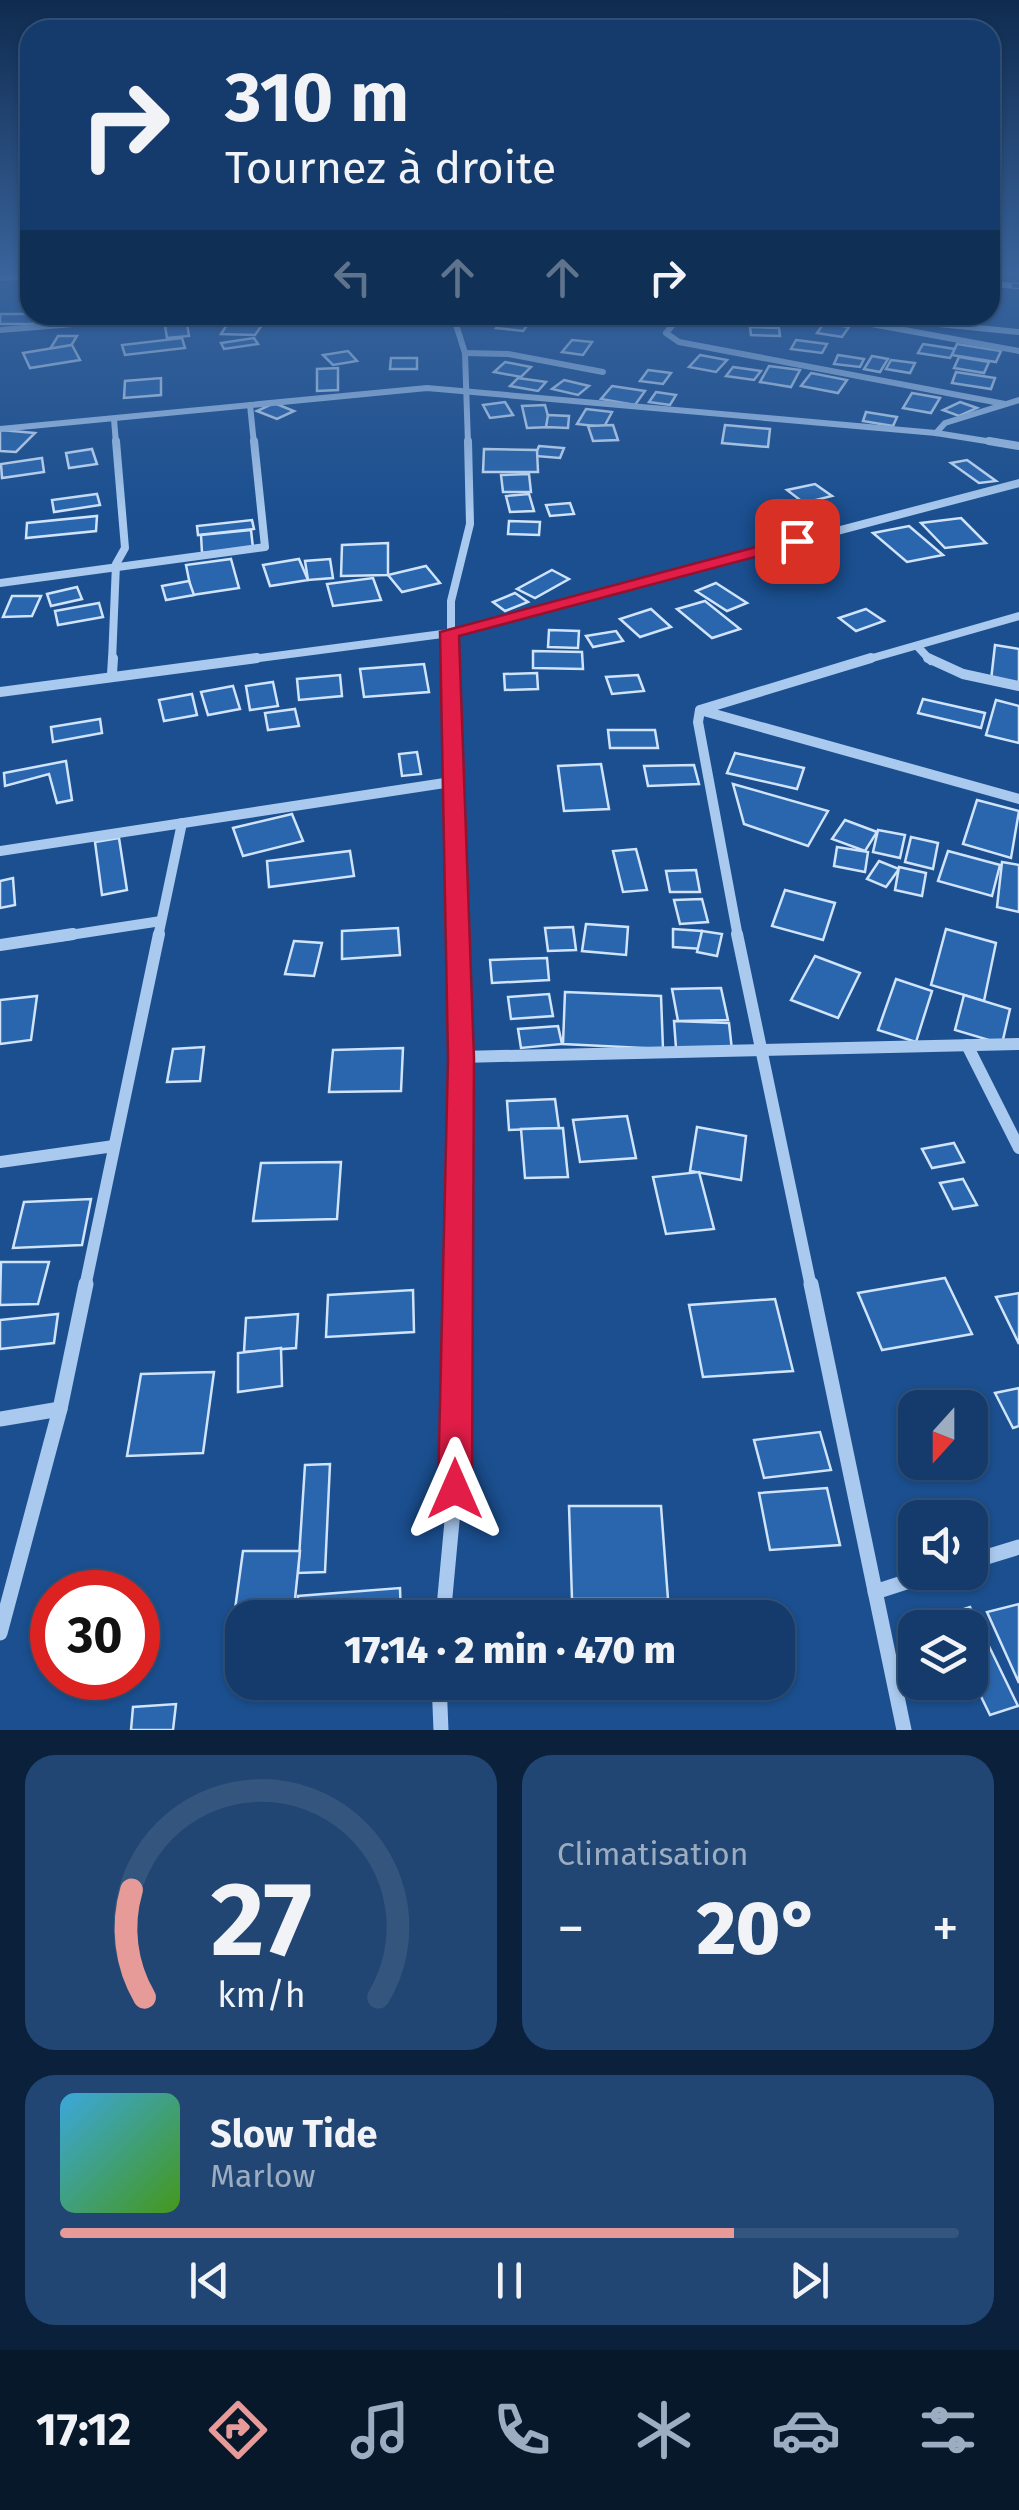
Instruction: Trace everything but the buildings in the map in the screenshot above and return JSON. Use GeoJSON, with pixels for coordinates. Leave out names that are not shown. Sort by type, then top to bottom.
{"type":"FeatureCollection","features":[{"type":"Feature","properties":{"kind":"street"},"geometry":{"type":"LineString","coordinates":[[445,1600],[455,1489],[461,1058],[450,632],[451,601],[470,524],[465,353],[508,354],[603,372]]}},
{"type":"Feature","properties":{"kind":"street"},"geometry":{"type":"LineString","coordinates":[[740,353],[1005,404]]}},
{"type":"Feature","properties":{"kind":"street"},"geometry":{"type":"LineString","coordinates":[[0,429],[427,388],[936,433],[1019,446]]}},
{"type":"Feature","properties":{"kind":"street"},"geometry":{"type":"LineString","coordinates":[[936,433],[945,423],[1019,400]]}},
{"type":"Feature","properties":{"kind":"street"},"geometry":{"type":"LineString","coordinates":[[0,583],[267,545],[250,405]]}},
{"type":"Feature","properties":{"kind":"street"},"geometry":{"type":"LineString","coordinates":[[112,674],[116,564],[125,548],[114,419]]}},
{"type":"Feature","properties":{"kind":"street"},"geometry":{"type":"LineString","coordinates":[[0,692],[112,674],[450,632],[1019,483]]}},
{"type":"Feature","properties":{"kind":"street"},"geometry":{"type":"LineString","coordinates":[[700,710],[1019,616]]}},
{"type":"Feature","properties":{"kind":"street"},"geometry":{"type":"LineString","coordinates":[[918,647],[938,666],[1019,686]]}},
{"type":"Feature","properties":{"kind":"street"},"geometry":{"type":"LineString","coordinates":[[700,710],[1019,799]]}},
{"type":"Feature","properties":{"kind":"street"},"geometry":{"type":"LineString","coordinates":[[700,710],[720,852],[904,1730]]}},
{"type":"Feature","properties":{"kind":"street"},"geometry":{"type":"LineString","coordinates":[[0,851],[452,782]]}},
{"type":"Feature","properties":{"kind":"street"},"geometry":{"type":"LineString","coordinates":[[0,1633],[60,1409],[182,823]]}},
{"type":"Feature","properties":{"kind":"street"},"geometry":{"type":"LineString","coordinates":[[0,945],[162,922]]}},
{"type":"Feature","properties":{"kind":"street"},"geometry":{"type":"LineString","coordinates":[[461,1058],[1019,1044]]}},
{"type":"Feature","properties":{"kind":"street"},"geometry":{"type":"LineString","coordinates":[[968,1046],[1019,1148]]}},
{"type":"Feature","properties":{"kind":"street"},"geometry":{"type":"LineString","coordinates":[[0,1162],[114,1146]]}},
{"type":"Feature","properties":{"kind":"street"},"geometry":{"type":"LineString","coordinates":[[0,1419],[60,1409]]}},
{"type":"Feature","properties":{"kind":"street"},"geometry":{"type":"LineString","coordinates":[[988,1556],[1019,1547]]}},
{"type":"Feature","properties":{"kind":"street"},"geometry":{"type":"LineString","coordinates":[[875,1592],[898,1585]]}},
{"type":"Feature","properties":{"kind":"street"},"geometry":{"type":"LineString","coordinates":[[439,1700],[440,1730]]}},
{"type":"Feature","properties":{"kind":"route"},"geometry":{"type":"LineString","coordinates":[[455,1489],[461,1058],[452,840],[450,632],[797,541]]}}]}
